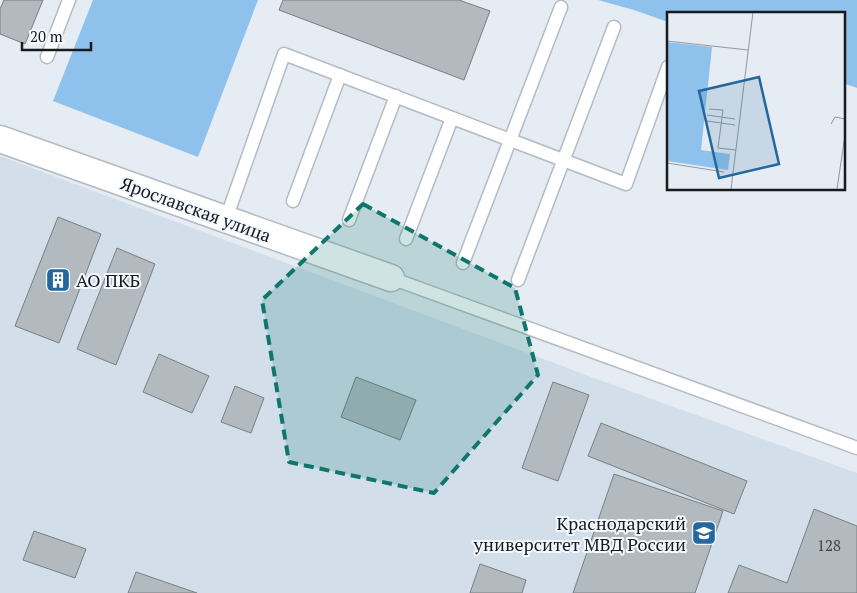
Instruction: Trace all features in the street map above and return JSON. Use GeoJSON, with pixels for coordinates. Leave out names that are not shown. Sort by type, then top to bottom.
{"type":"FeatureCollection","features":[{"type":"Feature","properties":{"kind":"street","name":"Ярославская улица"},"geometry":{"type":"LineString","coordinates":[[0,139],[391,278]]}},
{"type":"Feature","properties":{"kind":"lane"},"geometry":{"type":"LineString","coordinates":[[46,57],[69,0]]}},
{"type":"Feature","properties":{"kind":"lane"},"geometry":{"type":"LineString","coordinates":[[463,263],[561,7]]}},
{"type":"Feature","properties":{"kind":"lane"},"geometry":{"type":"LineString","coordinates":[[518,280],[614,27]]}},
{"type":"Feature","properties":{"kind":"lane"},"geometry":{"type":"LineString","coordinates":[[226,219],[284,54],[626,184],[667,70]]}},
{"type":"Feature","properties":{"kind":"lane"},"geometry":{"type":"LineString","coordinates":[[293,201],[340,75]]}},
{"type":"Feature","properties":{"kind":"lane"},"geometry":{"type":"LineString","coordinates":[[349,220],[396,96]]}},
{"type":"Feature","properties":{"kind":"lane"},"geometry":{"type":"LineString","coordinates":[[406,239],[452,118]]}},
{"type":"Feature","properties":{"kind":"lane"},"geometry":{"type":"LineString","coordinates":[[391,278],[857,448]]}},
{"type":"Feature","properties":{"kind":"highlighted area"},"geometry":{"type":"Polygon","coordinates":[[[363,204],[515,288],[538,375],[434,493],[289,462],[262,300],[363,204]]]}},
{"type":"Feature","properties":{"kind":"shaded area"},"geometry":{"type":"Polygon","coordinates":[[[93,0],[258,0],[198,157],[53,101],[93,0]]]}},
{"type":"Feature","properties":{"kind":"shaded area"},"geometry":{"type":"Polygon","coordinates":[[[598,0],[857,0],[857,88],[844,83],[844,12],[667,12],[667,22],[598,0]]]}},
{"type":"Feature","properties":{"kind":"shaded area"},"geometry":{"type":"Polygon","coordinates":[[[0,156],[605,382],[857,473],[857,593],[0,593],[0,156]]]}},
{"type":"Feature","properties":{"kind":"building"},"geometry":{"type":"Polygon","coordinates":[[[4,0],[43,0],[25,44],[0,34],[0,9],[4,0]]]}},
{"type":"Feature","properties":{"kind":"building"},"geometry":{"type":"Polygon","coordinates":[[[283,0],[459,0],[490,11],[464,80],[279,10],[283,0]]]}},
{"type":"Feature","properties":{"kind":"building","name":"АО ПКБ"},"geometry":{"type":"Polygon","coordinates":[[[58,217],[101,234],[59,343],[15,326],[58,217]]]}},
{"type":"Feature","properties":{"kind":"building"},"geometry":{"type":"Polygon","coordinates":[[[117,248],[155,264],[116,365],[77,349],[117,248]]]}},
{"type":"Feature","properties":{"kind":"building"},"geometry":{"type":"Polygon","coordinates":[[[159,354],[209,376],[192,413],[143,392],[159,354]]]}},
{"type":"Feature","properties":{"kind":"building"},"geometry":{"type":"Polygon","coordinates":[[[356,377],[416,400],[400,440],[341,417],[356,377]]]}},
{"type":"Feature","properties":{"kind":"building"},"geometry":{"type":"Polygon","coordinates":[[[553,382],[589,395],[558,481],[522,468],[553,382]]]}},
{"type":"Feature","properties":{"kind":"building"},"geometry":{"type":"Polygon","coordinates":[[[235,386],[264,398],[251,433],[221,422],[235,386]]]}},
{"type":"Feature","properties":{"kind":"building"},"geometry":{"type":"Polygon","coordinates":[[[601,423],[747,481],[734,514],[588,456],[601,423]]]}},
{"type":"Feature","properties":{"kind":"building"},"geometry":{"type":"Polygon","coordinates":[[[614,474],[723,511],[695,593],[573,593],[614,474]]]}},
{"type":"Feature","properties":{"kind":"building"},"geometry":{"type":"Polygon","coordinates":[[[814,509],[857,526],[857,593],[728,593],[739,565],[787,583],[814,509]]]}},
{"type":"Feature","properties":{"kind":"building"},"geometry":{"type":"Polygon","coordinates":[[[34,531],[86,549],[75,578],[23,560],[34,531]]]}},
{"type":"Feature","properties":{"kind":"building"},"geometry":{"type":"Polygon","coordinates":[[[480,564],[526,580],[522,593],[470,593],[480,564]]]}},
{"type":"Feature","properties":{"kind":"building"},"geometry":{"type":"Polygon","coordinates":[[[136,572],[197,593],[128,593],[136,572]]]}},
{"type":"Feature","properties":{"kind":"place","name":"АО ПКБ"},"geometry":{"type":"Point","coordinates":[58,280]}},
{"type":"Feature","properties":{"kind":"place","name":"Краснодарский университет МВД России"},"geometry":{"type":"Point","coordinates":[704,533]}}]}
